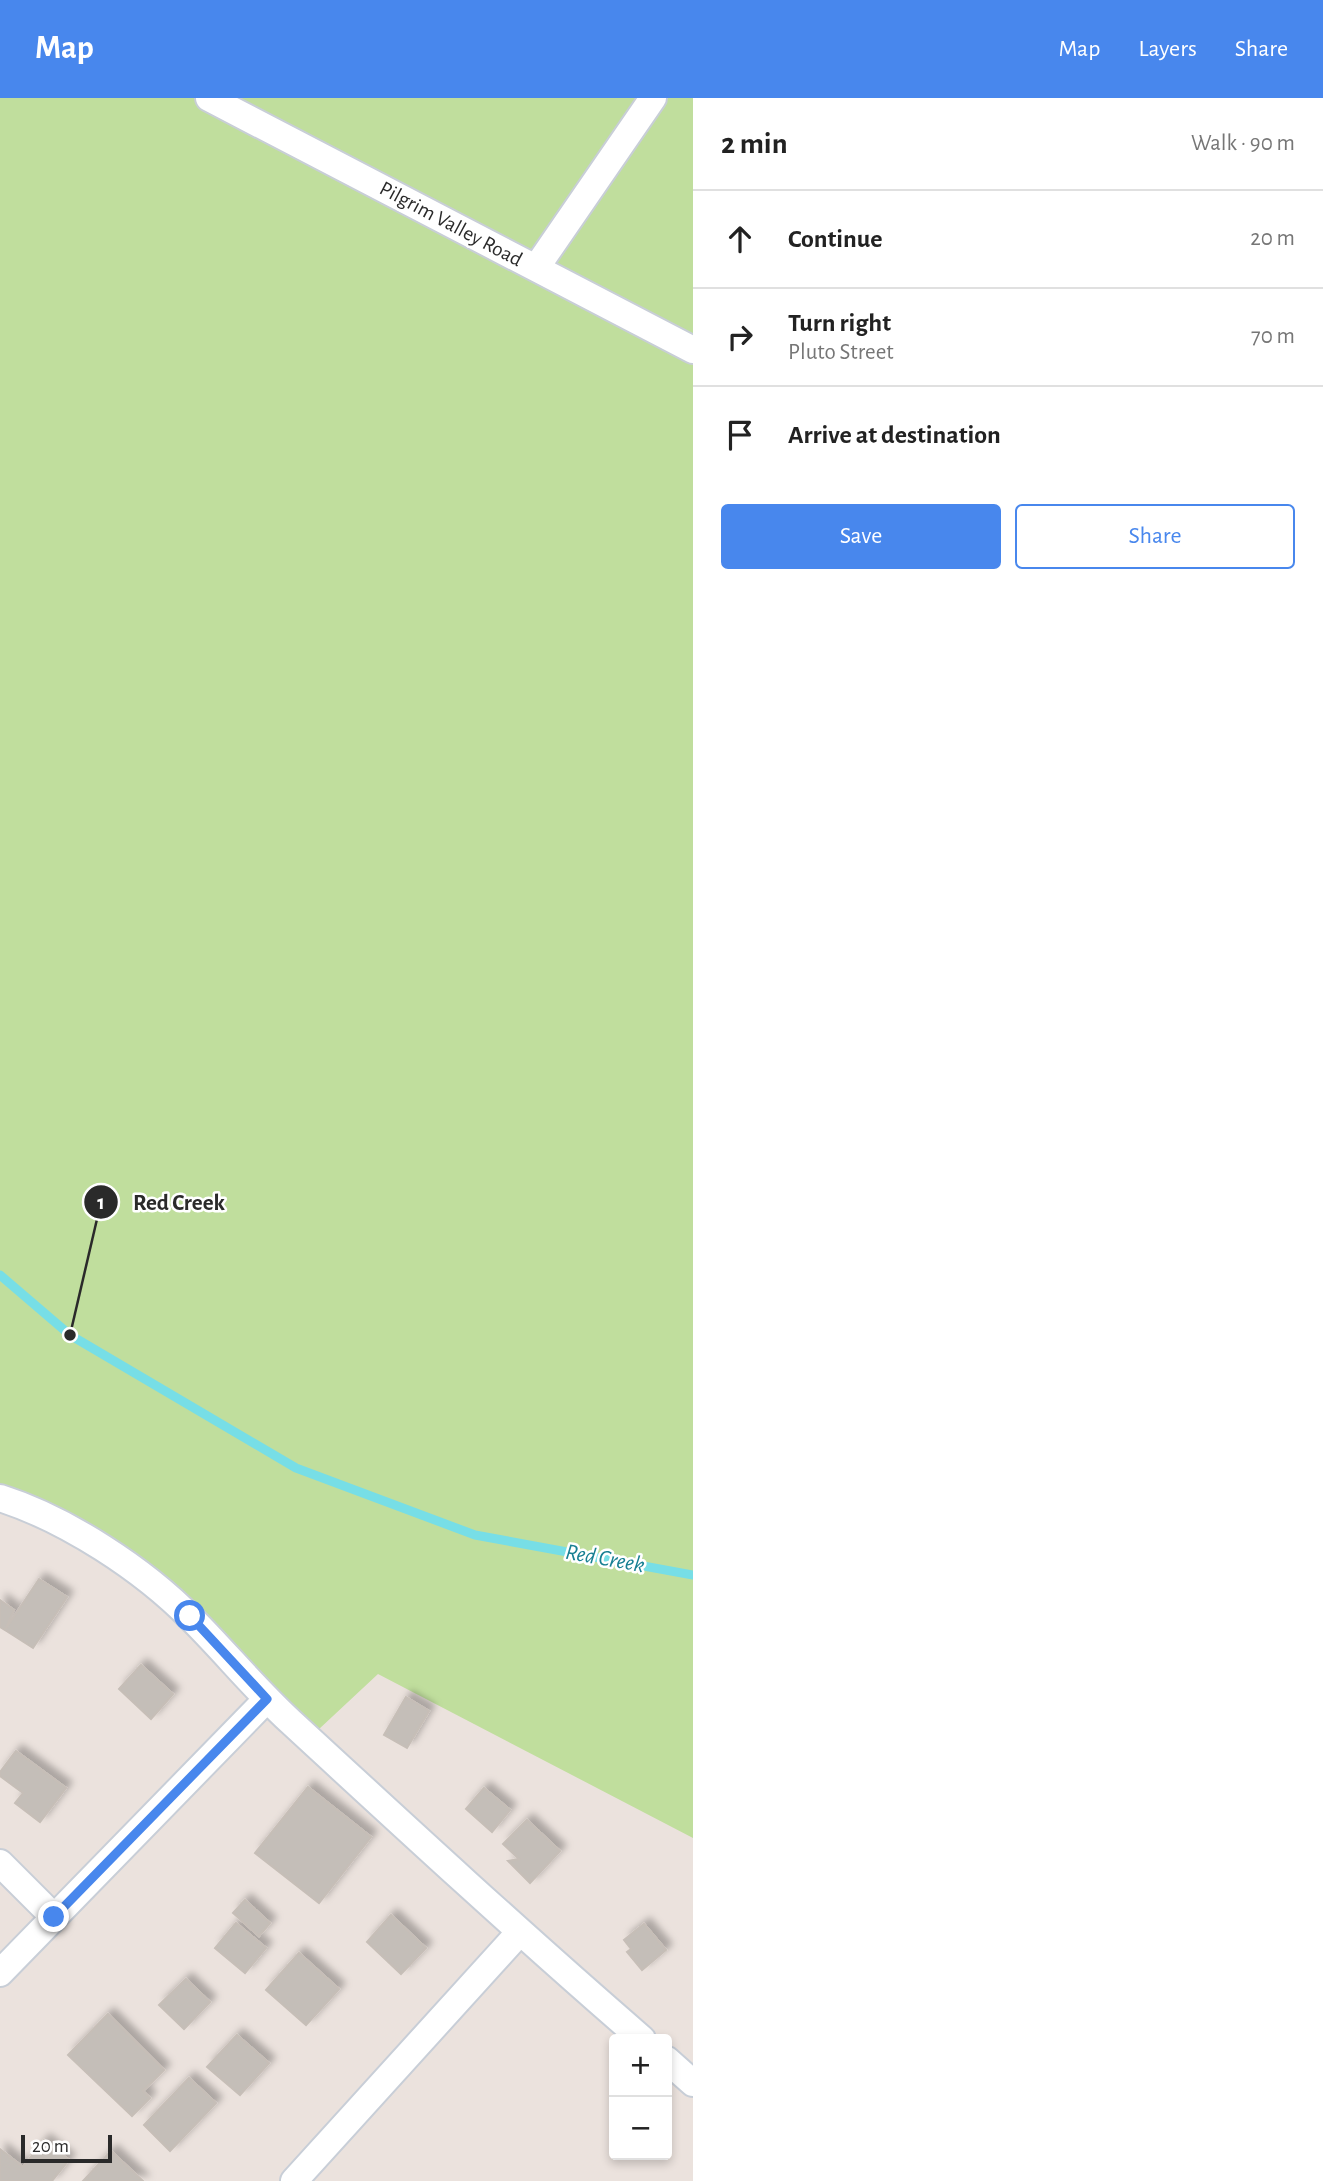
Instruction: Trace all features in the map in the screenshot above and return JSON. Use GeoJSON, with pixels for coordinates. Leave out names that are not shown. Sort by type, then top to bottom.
{"type":"FeatureCollection","features":[{"type":"Feature","properties":{"kind":"street","name":"Pilgrim Valley Road"},"geometry":{"type":"LineString","coordinates":[[209,98],[693,350]]}},
{"type":"Feature","properties":{"kind":"street"},"geometry":{"type":"LineString","coordinates":[[536,268],[653,98]]}},
{"type":"Feature","properties":{"kind":"street"},"geometry":{"type":"LineString","coordinates":[[0,1498],[62,1523],[137,1572],[190,1616],[267,1699],[519,1933],[636,2034]]}},
{"type":"Feature","properties":{"kind":"street"},"geometry":{"type":"LineString","coordinates":[[0,1973],[267,1699]]}},
{"type":"Feature","properties":{"kind":"street"},"geometry":{"type":"LineString","coordinates":[[0,1863],[54,1917]]}},
{"type":"Feature","properties":{"kind":"street"},"geometry":{"type":"LineString","coordinates":[[294,2181],[519,1933]]}},
{"type":"Feature","properties":{"kind":"street"},"geometry":{"type":"LineString","coordinates":[[672,2064],[693,2083]]}},
{"type":"Feature","properties":{"kind":"green space"},"geometry":{"type":"Polygon","coordinates":[[[0,98],[693,98],[693,1838],[378,1674],[318,1730],[118,1544],[0,1493],[0,98]]]}},
{"type":"Feature","properties":{"kind":"building"},"geometry":{"type":"Polygon","coordinates":[[[39,1579],[67,1597],[33,1648],[5,1630],[39,1579]]]}},
{"type":"Feature","properties":{"kind":"building"},"geometry":{"type":"Polygon","coordinates":[[[0,1600],[14,1610],[5,1630],[0,1627],[0,1600]]]}},
{"type":"Feature","properties":{"kind":"building"},"geometry":{"type":"Polygon","coordinates":[[[141,1665],[173,1694],[151,1719],[119,1689],[141,1665]]]}},
{"type":"Feature","properties":{"kind":"building"},"geometry":{"type":"Polygon","coordinates":[[[406,1697],[429,1711],[407,1748],[384,1735],[406,1697]]]}},
{"type":"Feature","properties":{"kind":"building"},"geometry":{"type":"Polygon","coordinates":[[[16,1751],[66,1788],[40,1822],[15,1803],[23,1793],[0,1776],[0,1772],[16,1751]]]}},
{"type":"Feature","properties":{"kind":"building"},"geometry":{"type":"Polygon","coordinates":[[[308,1787],[371,1837],[319,1903],[255,1853],[308,1787]]]}},
{"type":"Feature","properties":{"kind":"building"},"geometry":{"type":"Polygon","coordinates":[[[484,1788],[510,1810],[492,1832],[466,1809],[484,1788]]]}},
{"type":"Feature","properties":{"kind":"building"},"geometry":{"type":"Polygon","coordinates":[[[527,1820],[560,1851],[530,1883],[508,1861],[519,1859],[503,1844],[527,1820]]]}},
{"type":"Feature","properties":{"kind":"building"},"geometry":{"type":"Polygon","coordinates":[[[245,1900],[270,1923],[259,1936],[233,1913],[245,1900]]]}},
{"type":"Feature","properties":{"kind":"building"},"geometry":{"type":"Polygon","coordinates":[[[391,1915],[426,1948],[401,1974],[367,1942],[391,1915]]]}},
{"type":"Feature","properties":{"kind":"building"},"geometry":{"type":"Polygon","coordinates":[[[236,1923],[266,1948],[245,1973],[215,1948],[236,1923]]]}},
{"type":"Feature","properties":{"kind":"building"},"geometry":{"type":"Polygon","coordinates":[[[644,1924],[666,1950],[642,1970],[627,1952],[631,1949],[624,1940],[644,1924]]]}},
{"type":"Feature","properties":{"kind":"building"},"geometry":{"type":"Polygon","coordinates":[[[299,1953],[339,1989],[306,2025],[266,1990],[299,1953]]]}},
{"type":"Feature","properties":{"kind":"building"},"geometry":{"type":"Polygon","coordinates":[[[186,1979],[210,2002],[184,2029],[159,2005],[186,1979]]]}},
{"type":"Feature","properties":{"kind":"building"},"geometry":{"type":"Polygon","coordinates":[[[108,2014],[164,2070],[143,2091],[150,2098],[132,2116],[68,2055],[108,2014]]]}},
{"type":"Feature","properties":{"kind":"building"},"geometry":{"type":"Polygon","coordinates":[[[237,2035],[269,2063],[240,2095],[207,2067],[237,2035]]]}},
{"type":"Feature","properties":{"kind":"building"},"geometry":{"type":"Polygon","coordinates":[[[189,2078],[216,2103],[170,2151],[144,2125],[189,2078]]]}},
{"type":"Feature","properties":{"kind":"building"},"geometry":{"type":"Polygon","coordinates":[[[44,2140],[69,2160],[52,2181],[0,2181],[0,2149],[23,2167],[44,2140]]]}},
{"type":"Feature","properties":{"kind":"building"},"geometry":{"type":"Polygon","coordinates":[[[111,2151],[143,2181],[83,2181],[111,2151]]]}},
{"type":"Feature","properties":{"kind":"waterway","name":"Red Creek"},"geometry":{"type":"LineString","coordinates":[[0,1275],[70,1335],[296,1468],[475,1535],[693,1575]]}},
{"type":"Feature","properties":{"kind":"place","name":"Red Creek"},"geometry":{"type":"Point","coordinates":[70,1335]}},
{"type":"Feature","properties":{"kind":"route"},"geometry":{"type":"LineString","coordinates":[[54,1917],[267,1699],[190,1616]]}}]}
